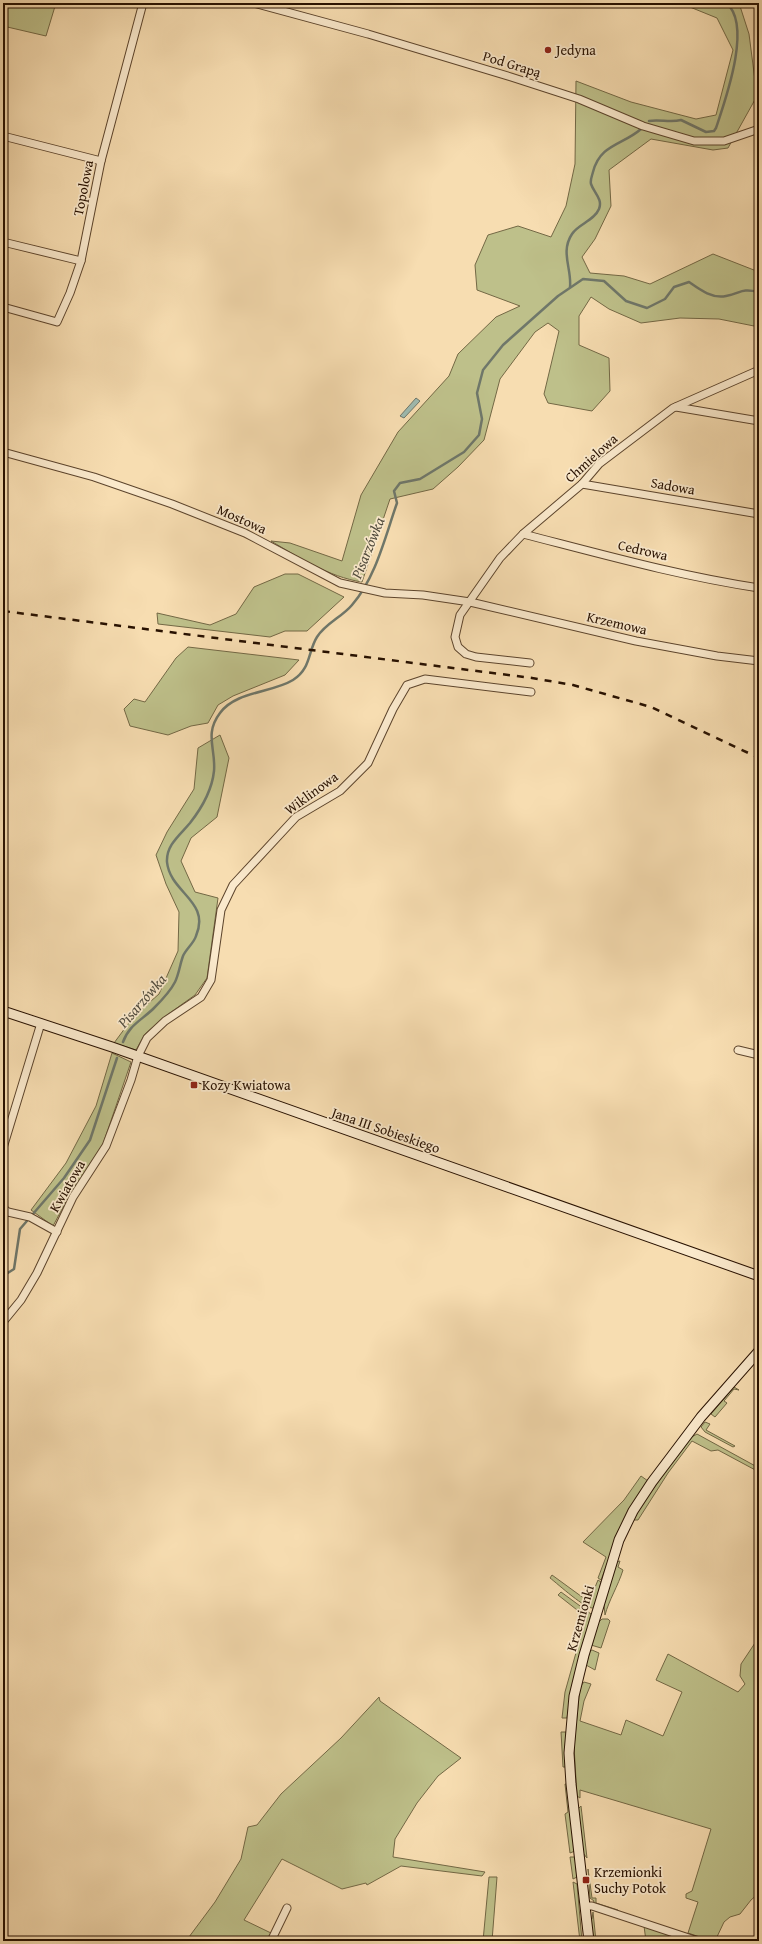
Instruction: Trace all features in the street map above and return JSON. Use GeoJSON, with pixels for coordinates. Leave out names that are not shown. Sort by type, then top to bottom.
{"type":"FeatureCollection","features":[{"type":"Feature","properties":{"kind":"street","name":"Topolowa"},"geometry":{"type":"LineString","coordinates":[[3,307],[56,322],[70,293],[81,261],[101,161],[143,3]]}},
{"type":"Feature","properties":{"kind":"street","name":"Pod Grapą"},"geometry":{"type":"LineString","coordinates":[[254,3],[368,34],[511,77],[579,99],[643,126],[694,141],[724,141],[759,129]]}},
{"type":"Feature","properties":{"kind":"street"},"geometry":{"type":"LineString","coordinates":[[3,136],[101,161]]}},
{"type":"Feature","properties":{"kind":"street"},"geometry":{"type":"LineString","coordinates":[[3,242],[81,261]]}},
{"type":"Feature","properties":{"kind":"street","name":"Chmielowa"},"geometry":{"type":"LineString","coordinates":[[470,602],[500,558],[523,534],[582,484],[599,464],[676,407],[759,370]]}},
{"type":"Feature","properties":{"kind":"street"},"geometry":{"type":"LineString","coordinates":[[676,407],[759,421]]}},
{"type":"Feature","properties":{"kind":"street","name":"Mostowa"},"geometry":{"type":"LineString","coordinates":[[3,452],[94,477],[179,507],[245,533],[340,583],[385,593],[423,595],[470,602]]}},
{"type":"Feature","properties":{"kind":"street","name":"Sadowa"},"geometry":{"type":"LineString","coordinates":[[582,484],[759,514]]}},
{"type":"Feature","properties":{"kind":"street","name":"Cedrowa"},"geometry":{"type":"LineString","coordinates":[[523,534],[634,562],[759,588]]}},
{"type":"Feature","properties":{"kind":"street"},"geometry":{"type":"LineString","coordinates":[[470,602],[460,615],[455,637],[458,647],[466,654],[476,657],[530,663]]}},
{"type":"Feature","properties":{"kind":"street","name":"Krzemowa"},"geometry":{"type":"LineString","coordinates":[[470,602],[636,641],[716,656],[759,661]]}},
{"type":"Feature","properties":{"kind":"street","name":"Wiklinowa"},"geometry":{"type":"LineString","coordinates":[[138,1056],[147,1038],[165,1021],[201,997],[211,980],[221,910],[233,885],[296,817],[340,791],[368,762],[393,709],[407,685],[425,679],[531,692]]}},
{"type":"Feature","properties":{"kind":"street","name":"Jana III Sobieskiego"},"geometry":{"type":"LineString","coordinates":[[3,1011],[138,1056],[759,1276]]}},
{"type":"Feature","properties":{"kind":"street"},"geometry":{"type":"LineString","coordinates":[[3,1148],[41,1023]]}},
{"type":"Feature","properties":{"kind":"street"},"geometry":{"type":"LineString","coordinates":[[738,1050],[759,1055]]}},
{"type":"Feature","properties":{"kind":"street","name":"Kwiatowa"},"geometry":{"type":"LineString","coordinates":[[3,1322],[21,1300],[57,1232],[73,1197],[106,1146],[131,1080],[138,1056]]}},
{"type":"Feature","properties":{"kind":"street"},"geometry":{"type":"LineString","coordinates":[[3,1208],[8,1212],[30,1217],[57,1232]]}},
{"type":"Feature","properties":{"kind":"street","name":"Krzemionki"},"geometry":{"type":"LineString","coordinates":[[589,1941],[571,1784],[569,1735],[579,1673],[609,1569],[623,1530],[644,1493],[710,1406],[759,1351]]}},
{"type":"Feature","properties":{"kind":"street"},"geometry":{"type":"LineString","coordinates":[[585,1906],[592,1906],[698,1941]]}},
{"type":"Feature","properties":{"kind":"street"},"geometry":{"type":"LineString","coordinates":[[271,1941],[287,1908]]}},
{"type":"Feature","properties":{"kind":"green space"},"geometry":{"type":"Polygon","coordinates":[[[3,3],[56,3],[46,36],[3,26],[3,3]]]}},
{"type":"Feature","properties":{"kind":"green space"},"geometry":{"type":"Polygon","coordinates":[[[680,3],[739,3],[749,34],[757,96],[728,148],[713,150],[651,139],[609,170],[611,206],[595,239],[582,257],[590,273],[624,276],[650,284],[713,254],[759,272],[759,327],[719,319],[680,318],[641,323],[609,309],[591,297],[579,316],[579,345],[609,358],[610,391],[592,411],[548,403],[544,394],[559,331],[548,323],[535,332],[500,379],[484,440],[458,467],[433,489],[390,499],[362,582],[338,576],[326,571],[303,560],[271,541],[290,543],[342,561],[361,495],[398,432],[449,376],[458,354],[496,317],[520,306],[477,290],[475,265],[488,235],[518,226],[551,237],[566,206],[575,164],[576,81],[631,102],[696,119],[716,115],[733,50],[717,18],[680,3]]]}},
{"type":"Feature","properties":{"kind":"green space"},"geometry":{"type":"Polygon","coordinates":[[[285,574],[298,574],[344,597],[307,631],[285,631],[270,637],[158,624],[157,613],[210,625],[236,614],[254,587],[285,574]]]}},
{"type":"Feature","properties":{"kind":"green space"},"geometry":{"type":"Polygon","coordinates":[[[188,647],[299,660],[285,675],[233,696],[218,705],[208,723],[191,726],[168,735],[130,726],[124,709],[134,699],[145,702],[176,658],[188,647]]]}},
{"type":"Feature","properties":{"kind":"green space"},"geometry":{"type":"Polygon","coordinates":[[[220,735],[229,758],[217,817],[191,838],[181,861],[195,892],[218,898],[207,978],[195,995],[167,1015],[145,1034],[136,1050],[114,1043],[134,1016],[159,994],[178,951],[179,912],[166,884],[156,855],[167,832],[194,789],[198,748],[220,735]]]}},
{"type":"Feature","properties":{"kind":"green space"},"geometry":{"type":"Polygon","coordinates":[[[112,1053],[131,1062],[103,1144],[69,1196],[53,1226],[31,1210],[66,1163],[96,1106],[112,1053]]]}},
{"type":"Feature","properties":{"kind":"green space"},"geometry":{"type":"Polygon","coordinates":[[[734,1387],[739,1390],[734,1389],[724,1401],[727,1403],[715,1417],[711,1414],[734,1387]]]}},
{"type":"Feature","properties":{"kind":"green space"},"geometry":{"type":"Polygon","coordinates":[[[705,1422],[710,1424],[706,1430],[735,1446],[733,1447],[705,1432],[701,1427],[705,1422]]]}},
{"type":"Feature","properties":{"kind":"green space"},"geometry":{"type":"Polygon","coordinates":[[[697,1434],[759,1468],[759,1472],[718,1450],[711,1451],[692,1441],[668,1473],[638,1520],[633,1520],[643,1503],[690,1438],[697,1434]]]}},
{"type":"Feature","properties":{"kind":"green space"},"geometry":{"type":"Polygon","coordinates":[[[641,1476],[648,1481],[624,1519],[601,1580],[598,1578],[606,1557],[583,1542],[624,1500],[641,1476]]]}},
{"type":"Feature","properties":{"kind":"green space"},"geometry":{"type":"Polygon","coordinates":[[[620,1561],[618,1567],[623,1570],[605,1615],[604,1605],[616,1562],[620,1561]]]}},
{"type":"Feature","properties":{"kind":"green space"},"geometry":{"type":"Polygon","coordinates":[[[552,1575],[589,1602],[598,1580],[601,1582],[594,1608],[590,1608],[572,1596],[550,1578],[552,1575]]]}},
{"type":"Feature","properties":{"kind":"green space"},"geometry":{"type":"Polygon","coordinates":[[[561,1592],[591,1614],[571,1692],[567,1718],[562,1718],[565,1692],[586,1617],[558,1595],[561,1592]]]}},
{"type":"Feature","properties":{"kind":"green space"},"geometry":{"type":"Polygon","coordinates":[[[602,1619],[608,1619],[610,1621],[601,1648],[591,1645],[598,1623],[602,1619]]]}},
{"type":"Feature","properties":{"kind":"green space"},"geometry":{"type":"Polygon","coordinates":[[[759,1637],[759,1893],[751,1900],[740,1914],[730,1917],[724,1922],[715,1941],[712,1941],[688,1933],[698,1902],[686,1898],[686,1894],[692,1891],[711,1829],[580,1790],[580,1798],[577,1796],[574,1746],[580,1687],[584,1682],[591,1684],[584,1701],[580,1721],[621,1735],[626,1720],[663,1736],[682,1692],[656,1680],[668,1654],[738,1692],[745,1684],[740,1676],[741,1664],[759,1637]]]}},
{"type":"Feature","properties":{"kind":"green space"},"geometry":{"type":"Polygon","coordinates":[[[592,1650],[599,1653],[595,1670],[586,1665],[590,1651],[592,1650]]]}},
{"type":"Feature","properties":{"kind":"green space"},"geometry":{"type":"Polygon","coordinates":[[[379,1697],[380,1701],[461,1758],[438,1776],[417,1803],[395,1839],[393,1857],[485,1872],[482,1876],[401,1866],[367,1885],[366,1883],[342,1889],[282,1859],[244,1920],[271,1933],[268,1941],[186,1941],[215,1902],[241,1859],[248,1827],[257,1825],[281,1794],[341,1738],[379,1697]]]}},
{"type":"Feature","properties":{"kind":"green space"},"geometry":{"type":"Polygon","coordinates":[[[561,1732],[566,1732],[566,1767],[563,1767],[561,1732]]]}},
{"type":"Feature","properties":{"kind":"green space"},"geometry":{"type":"Polygon","coordinates":[[[565,1784],[567,1784],[575,1851],[570,1853],[565,1814],[568,1812],[565,1784]]]}},
{"type":"Feature","properties":{"kind":"green space"},"geometry":{"type":"Polygon","coordinates":[[[581,1806],[587,1858],[583,1853],[578,1809],[581,1806]]]}},
{"type":"Feature","properties":{"kind":"green space"},"geometry":{"type":"Polygon","coordinates":[[[570,1857],[575,1857],[577,1877],[573,1879],[570,1857]]]}},
{"type":"Feature","properties":{"kind":"green space"},"geometry":{"type":"Polygon","coordinates":[[[588,1869],[592,1898],[596,1898],[596,1903],[618,1910],[617,1911],[593,1903],[594,1901],[590,1898],[588,1869]]]}},
{"type":"Feature","properties":{"kind":"green space"},"geometry":{"type":"Polygon","coordinates":[[[489,1877],[497,1877],[492,1941],[483,1941],[489,1877]]]}},
{"type":"Feature","properties":{"kind":"green space"},"geometry":{"type":"Polygon","coordinates":[[[573,1882],[577,1884],[582,1941],[580,1941],[573,1882]]]}},
{"type":"Feature","properties":{"kind":"green space"},"geometry":{"type":"Polygon","coordinates":[[[593,1912],[596,1941],[593,1941],[590,1920],[592,1919],[593,1912]]]}},
{"type":"Feature","properties":{"kind":"green space"},"geometry":{"type":"Polygon","coordinates":[[[644,1926],[689,1941],[646,1941],[644,1926]]]}},
{"type":"Feature","properties":{"kind":"water"},"geometry":{"type":"Polygon","coordinates":[[[416,398],[420,401],[404,418],[400,416],[416,398]]]}},
{"type":"Feature","properties":{"kind":"waterway"},"geometry":{"type":"LineString","coordinates":[[649,121],[681,120],[706,132],[714,131],[716,128],[730,82],[737,45],[737,28],[734,13],[726,3]]}},
{"type":"Feature","properties":{"kind":"waterway"},"geometry":{"type":"LineString","coordinates":[[570,287],[567,254],[569,241],[572,234],[578,228],[594,217],[600,205],[599,199],[592,187],[591,182],[596,163],[607,150],[641,129]]}},
{"type":"Feature","properties":{"kind":"waterway","name":"Pisarzówka"},"geometry":{"type":"LineString","coordinates":[[123,1042],[132,1027],[154,1008],[171,988],[175,982],[183,956],[196,936],[199,924],[198,914],[194,905],[175,882],[170,873],[167,856],[171,845],[198,812],[211,785],[214,771],[212,735],[215,721],[220,713],[235,700],[275,688],[293,680],[303,671],[317,637],[325,628],[352,605],[374,569],[397,503],[394,491],[400,483],[420,479],[464,452],[479,435],[482,419],[477,393],[483,370],[503,345],[558,296],[583,279],[604,281],[626,301],[647,308],[665,299],[674,287],[689,282],[706,293],[721,297],[744,291],[759,292]]}},
{"type":"Feature","properties":{"kind":"waterway","name":"Pisarzówka"},"geometry":{"type":"LineString","coordinates":[[3,1276],[14,1269],[20,1229],[64,1178],[90,1140],[117,1058]]}},
{"type":"Feature","properties":{"kind":"railway"},"geometry":{"type":"LineString","coordinates":[[3,611],[532,678],[573,685],[651,707],[759,758]]}},
{"type":"Feature","properties":{"kind":"place","name":"Jedyna"},"geometry":{"type":"Point","coordinates":[548,50]}},
{"type":"Feature","properties":{"kind":"place","name":"Kozy Kwiatowa"},"geometry":{"type":"Point","coordinates":[194,1085]}},
{"type":"Feature","properties":{"kind":"place","name":"Krzemionki Suchy Potok"},"geometry":{"type":"Point","coordinates":[586,1880]}}]}
